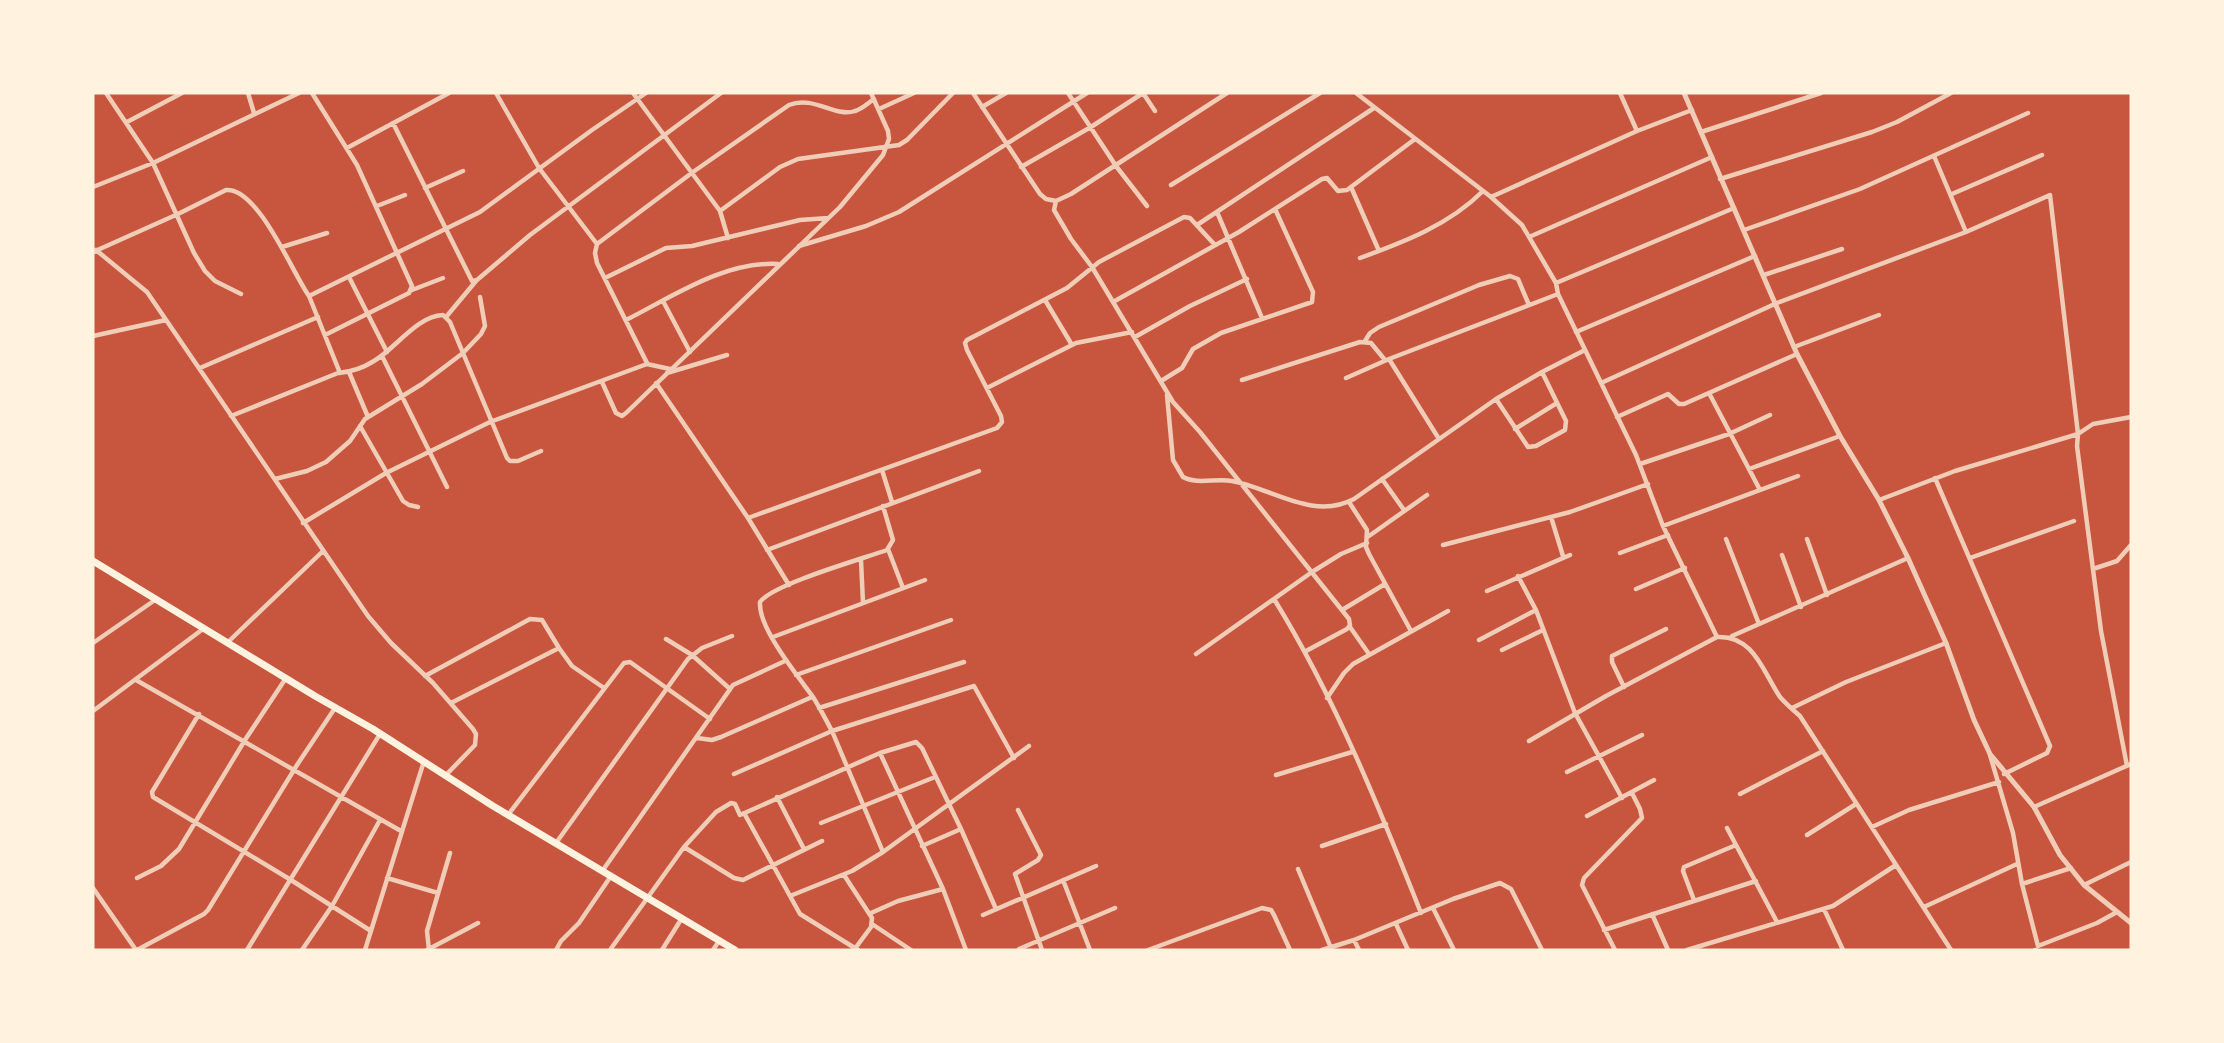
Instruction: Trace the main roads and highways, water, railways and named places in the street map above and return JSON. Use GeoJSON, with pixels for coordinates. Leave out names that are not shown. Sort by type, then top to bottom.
{"type":"FeatureCollection","features":[{"type":"Feature","properties":{"kind":"main road"},"geometry":{"type":"LineString","coordinates":[[93,561],[380,733],[508,815],[735,950]]}}]}
